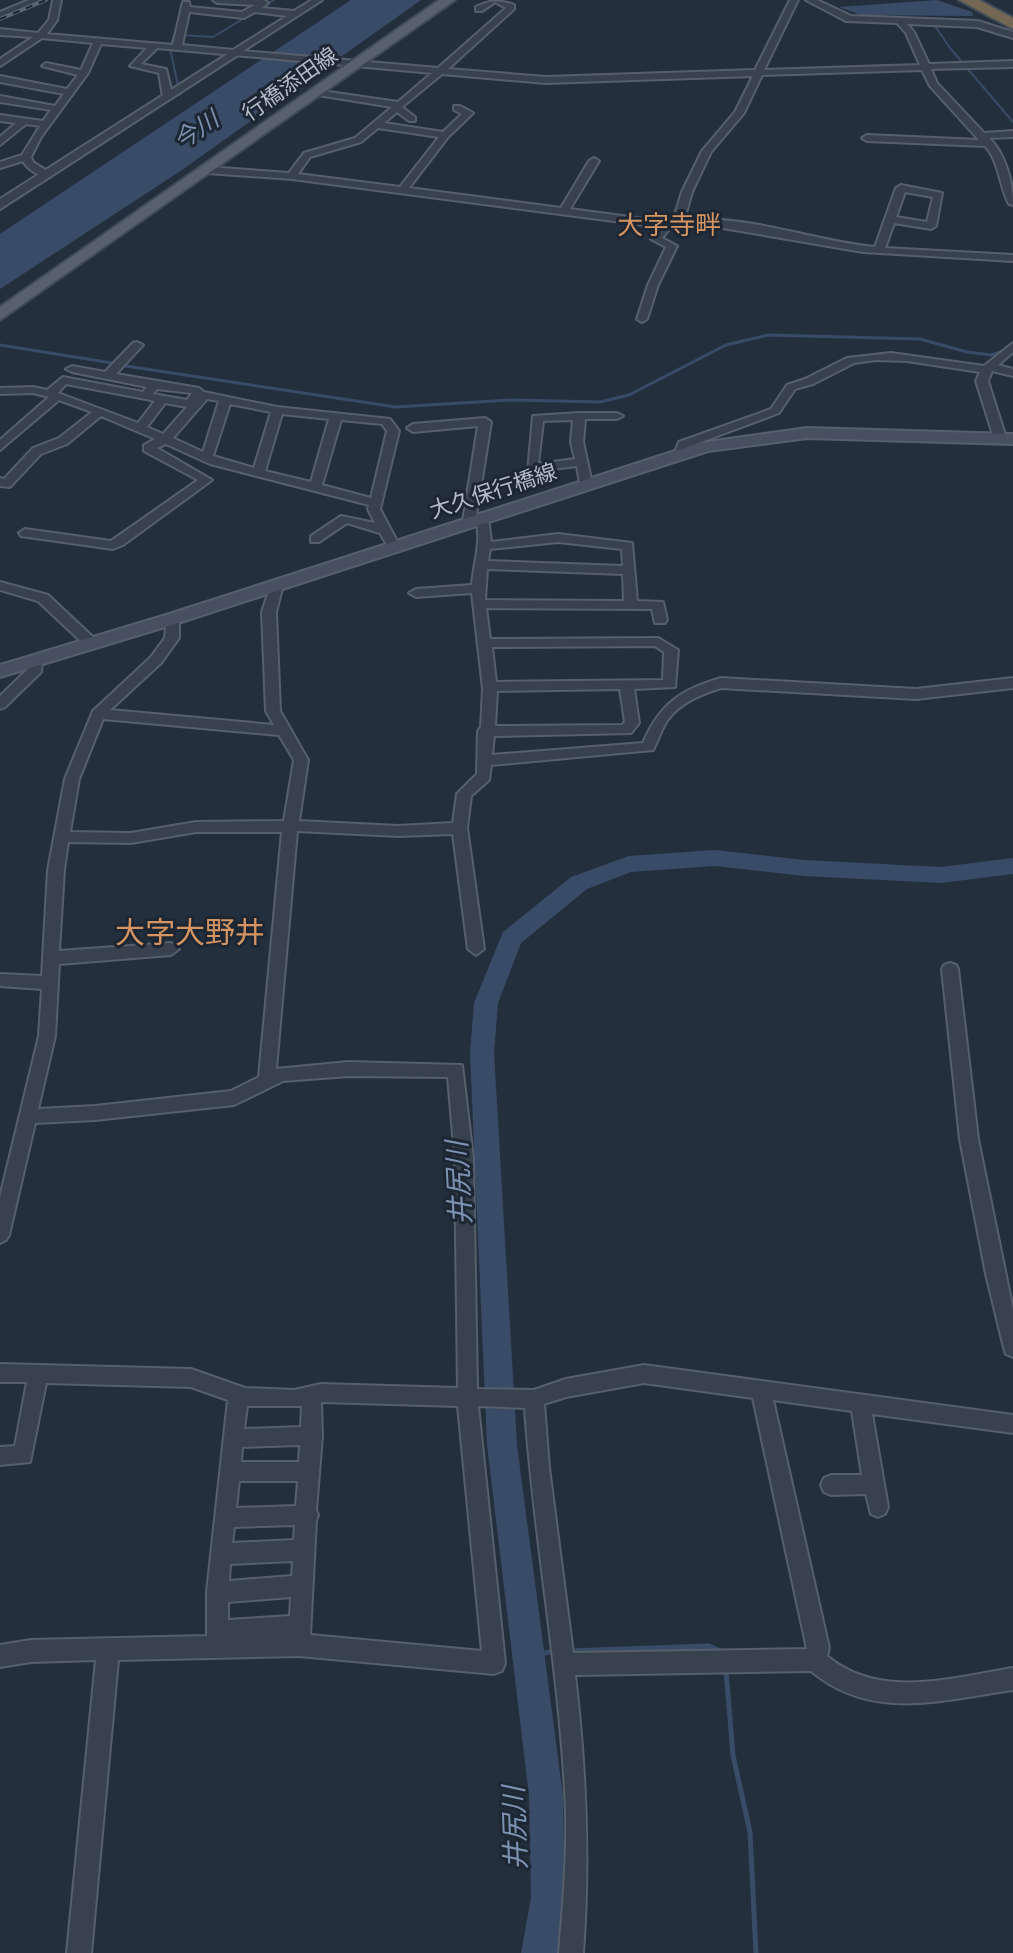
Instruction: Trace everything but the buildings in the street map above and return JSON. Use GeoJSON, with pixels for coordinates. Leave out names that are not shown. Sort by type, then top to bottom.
{"type":"FeatureCollection","features":[{"type":"Feature","properties":{"kind":"highway"},"geometry":{"type":"LineString","coordinates":[[967,0],[1013,24]]}},
{"type":"Feature","properties":{"kind":"highway"},"geometry":{"type":"LineString","coordinates":[[987,0],[1013,15]]}},
{"type":"Feature","properties":{"kind":"main road","name":"行橋添田線"},"geometry":{"type":"LineString","coordinates":[[0,315],[448,0]]}},
{"type":"Feature","properties":{"kind":"main road","name":"大久保行橋線"},"geometry":{"type":"LineString","coordinates":[[0,671],[172,619],[680,454],[734,441],[807,433],[1006,438]]}},
{"type":"Feature","properties":{"kind":"street"},"geometry":{"type":"LineString","coordinates":[[0,15],[36,0]]}},
{"type":"Feature","properties":{"kind":"street"},"geometry":{"type":"LineString","coordinates":[[0,63],[20,52],[40,35],[55,16],[57,0]]}},
{"type":"Feature","properties":{"kind":"street"},"geometry":{"type":"LineString","coordinates":[[169,97],[163,71],[134,66],[168,45],[186,4],[244,15],[264,3],[217,0]]}},
{"type":"Feature","properties":{"kind":"street"},"geometry":{"type":"LineString","coordinates":[[0,205],[318,0]]}},
{"type":"Feature","properties":{"kind":"street"},"geometry":{"type":"LineString","coordinates":[[292,176],[307,155],[358,140],[511,7],[495,0],[479,9]]}},
{"type":"Feature","properties":{"kind":"street"},"geometry":{"type":"LineString","coordinates":[[810,0],[849,19],[991,23],[1013,35]]}},
{"type":"Feature","properties":{"kind":"street"},"geometry":{"type":"LineString","coordinates":[[642,319],[653,285],[672,246],[656,239],[673,224],[707,151],[739,113],[793,4],[831,12]]}},
{"type":"Feature","properties":{"kind":"street"},"geometry":{"type":"LineString","coordinates":[[254,9],[295,14]]}},
{"type":"Feature","properties":{"kind":"street"},"geometry":{"type":"LineString","coordinates":[[900,22],[910,32],[941,94],[989,144],[1001,163],[1006,191],[1013,202]]}},
{"type":"Feature","properties":{"kind":"street"},"geometry":{"type":"LineString","coordinates":[[0,32],[546,80],[1008,64],[1013,74]]}},
{"type":"Feature","properties":{"kind":"street"},"geometry":{"type":"LineString","coordinates":[[0,165],[26,157],[36,137],[84,73],[99,39]]}},
{"type":"Feature","properties":{"kind":"street"},"geometry":{"type":"LineString","coordinates":[[46,66],[84,73]]}},
{"type":"Feature","properties":{"kind":"street"},"geometry":{"type":"LineString","coordinates":[[662,76],[662,80],[697,84]]}},
{"type":"Feature","properties":{"kind":"street"},"geometry":{"type":"LineString","coordinates":[[0,79],[70,92]]}},
{"type":"Feature","properties":{"kind":"street"},"geometry":{"type":"LineString","coordinates":[[318,92],[397,106],[412,119]]}},
{"type":"Feature","properties":{"kind":"street"},"geometry":{"type":"LineString","coordinates":[[0,99],[59,109]]}},
{"type":"Feature","properties":{"kind":"street"},"geometry":{"type":"LineString","coordinates":[[402,191],[445,135],[468,113],[457,108]]}},
{"type":"Feature","properties":{"kind":"street"},"geometry":{"type":"LineString","coordinates":[[0,118],[47,124]]}},
{"type":"Feature","properties":{"kind":"street"},"geometry":{"type":"LineString","coordinates":[[0,142],[24,121]]}},
{"type":"Feature","properties":{"kind":"street"},"geometry":{"type":"LineString","coordinates":[[376,125],[445,135]]}},
{"type":"Feature","properties":{"kind":"street"},"geometry":{"type":"LineString","coordinates":[[867,138],[989,144],[1013,134]]}},
{"type":"Feature","properties":{"kind":"street"},"geometry":{"type":"LineString","coordinates":[[989,144],[1013,159]]}},
{"type":"Feature","properties":{"kind":"street"},"geometry":{"type":"LineString","coordinates":[[26,157],[29,164],[47,175]]}},
{"type":"Feature","properties":{"kind":"street"},"geometry":{"type":"LineString","coordinates":[[564,211],[594,161]]}},
{"type":"Feature","properties":{"kind":"street"},"geometry":{"type":"LineString","coordinates":[[207,170],[292,176],[673,224],[690,222],[767,231],[841,246],[1013,258]]}},
{"type":"Feature","properties":{"kind":"street"},"geometry":{"type":"LineString","coordinates":[[879,249],[901,188],[938,195],[931,226],[890,219]]}},
{"type":"Feature","properties":{"kind":"street"},"geometry":{"type":"LineString","coordinates":[[100,387],[137,345]]}},
{"type":"Feature","properties":{"kind":"street"},"geometry":{"type":"LineString","coordinates":[[1006,438],[982,381],[989,368],[1013,346]]}},
{"type":"Feature","properties":{"kind":"street"},"geometry":{"type":"LineString","coordinates":[[680,454],[683,445],[775,411],[791,387],[808,385],[822,372],[859,358],[896,357],[1013,373]]}},
{"type":"Feature","properties":{"kind":"street"},"geometry":{"type":"LineString","coordinates":[[0,446],[54,395],[63,380],[100,387],[116,395],[146,396],[190,404],[199,391],[72,369]]}},
{"type":"Feature","properties":{"kind":"street"},"geometry":{"type":"LineString","coordinates":[[146,396],[154,385]]}},
{"type":"Feature","properties":{"kind":"street"},"geometry":{"type":"LineString","coordinates":[[0,391],[33,390],[54,395],[100,411],[207,458],[375,503]]}},
{"type":"Feature","properties":{"kind":"street"},"geometry":{"type":"LineString","coordinates":[[25,533],[113,545],[206,480],[148,448],[163,440],[204,395],[277,410],[336,416],[387,415],[418,428],[485,422],[476,519],[487,546],[478,604],[490,687],[484,776],[464,794],[460,802],[460,828],[476,949]]}},
{"type":"Feature","properties":{"kind":"street"},"geometry":{"type":"LineString","coordinates":[[140,429],[162,399]]}},
{"type":"Feature","properties":{"kind":"street"},"geometry":{"type":"LineString","coordinates":[[207,458],[225,400]]}},
{"type":"Feature","properties":{"kind":"street"},"geometry":{"type":"LineString","coordinates":[[258,474],[277,410]]}},
{"type":"Feature","properties":{"kind":"street"},"geometry":{"type":"LineString","coordinates":[[0,482],[6,484],[37,451],[63,441],[100,411]]}},
{"type":"Feature","properties":{"kind":"street"},"geometry":{"type":"LineString","coordinates":[[387,415],[393,431],[374,509],[394,547]]}},
{"type":"Feature","properties":{"kind":"street"},"geometry":{"type":"LineString","coordinates":[[315,488],[336,416]]}},
{"type":"Feature","properties":{"kind":"street"},"geometry":{"type":"LineString","coordinates":[[579,416],[577,442],[586,484]]}},
{"type":"Feature","properties":{"kind":"street"},"geometry":{"type":"LineString","coordinates":[[582,462],[532,469],[537,418],[617,416]]}},
{"type":"Feature","properties":{"kind":"street"},"geometry":{"type":"LineString","coordinates":[[315,539],[345,519],[385,530]]}},
{"type":"Feature","properties":{"kind":"street"},"geometry":{"type":"LineString","coordinates":[[487,546],[558,538],[628,546],[631,604]]}},
{"type":"Feature","properties":{"kind":"street"},"geometry":{"type":"LineString","coordinates":[[482,565],[629,570]]}},
{"type":"Feature","properties":{"kind":"street"},"geometry":{"type":"LineString","coordinates":[[267,1080],[290,826],[301,760],[273,711],[269,612],[277,585]]}},
{"type":"Feature","properties":{"kind":"street"},"geometry":{"type":"LineString","coordinates":[[0,586],[43,598],[92,644]]}},
{"type":"Feature","properties":{"kind":"street"},"geometry":{"type":"LineString","coordinates":[[416,593],[478,589]]}},
{"type":"Feature","properties":{"kind":"street"},"geometry":{"type":"LineString","coordinates":[[478,604],[658,605],[660,620]]}},
{"type":"Feature","properties":{"kind":"street"},"geometry":{"type":"LineString","coordinates":[[0,1235],[6,1184],[30,1116],[47,1036],[60,837],[72,779],[98,714],[156,660],[172,638],[172,619]]}},
{"type":"Feature","properties":{"kind":"street"},"geometry":{"type":"LineString","coordinates":[[483,643],[658,642],[671,650],[670,684],[490,687]]}},
{"type":"Feature","properties":{"kind":"street"},"geometry":{"type":"LineString","coordinates":[[0,704],[36,669],[35,660]]}},
{"type":"Feature","properties":{"kind":"street"},"geometry":{"type":"LineString","coordinates":[[484,761],[648,747],[661,720],[682,699],[721,683],[916,694],[1013,683]]}},
{"type":"Feature","properties":{"kind":"street"},"geometry":{"type":"LineString","coordinates":[[485,731],[626,730],[632,723],[626,684]]}},
{"type":"Feature","properties":{"kind":"street"},"geometry":{"type":"LineString","coordinates":[[98,714],[284,731]]}},
{"type":"Feature","properties":{"kind":"street"},"geometry":{"type":"LineString","coordinates":[[60,837],[131,838],[175,829],[290,826],[398,831],[460,828]]}},
{"type":"Feature","properties":{"kind":"street"},"geometry":{"type":"LineString","coordinates":[[53,958],[171,949]]}},
{"type":"Feature","properties":{"kind":"street"},"geometry":{"type":"LineString","coordinates":[[950,969],[969,1139],[1013,1348]]}},
{"type":"Feature","properties":{"kind":"street"},"geometry":{"type":"LineString","coordinates":[[0,980],[51,983]]}},
{"type":"Feature","properties":{"kind":"street"},"geometry":{"type":"LineString","coordinates":[[0,1656],[31,1651],[300,1636],[494,1663],[474,1478],[464,1158],[456,1070],[348,1069],[281,1074],[234,1098],[95,1113],[30,1116]]}},
{"type":"Feature","properties":{"kind":"street"},"geometry":{"type":"LineString","coordinates":[[0,1373],[191,1378],[238,1395],[294,1399],[312,1395],[528,1399],[566,1388],[644,1374],[1013,1424]]}},
{"type":"Feature","properties":{"kind":"street"},"geometry":{"type":"LineString","coordinates":[[0,1456],[23,1455],[38,1375]]}},
{"type":"Feature","properties":{"kind":"street"},"geometry":{"type":"LineString","coordinates":[[761,1389],[818,1648],[815,1660]]}},
{"type":"Feature","properties":{"kind":"street"},"geometry":{"type":"LineString","coordinates":[[218,1639],[217,1592],[238,1395]]}},
{"type":"Feature","properties":{"kind":"street"},"geometry":{"type":"LineString","coordinates":[[300,1636],[312,1395]]}},
{"type":"Feature","properties":{"kind":"street"},"geometry":{"type":"LineString","coordinates":[[528,1399],[565,1664],[578,1827],[571,1953]]}},
{"type":"Feature","properties":{"kind":"street"},"geometry":{"type":"LineString","coordinates":[[860,1403],[878,1507]]}},
{"type":"Feature","properties":{"kind":"street"},"geometry":{"type":"LineString","coordinates":[[233,1438],[312,1436]]}},
{"type":"Feature","properties":{"kind":"street"},"geometry":{"type":"LineString","coordinates":[[230,1472],[310,1471]]}},
{"type":"Feature","properties":{"kind":"street"},"geometry":{"type":"LineString","coordinates":[[831,1485],[874,1484]]}},
{"type":"Feature","properties":{"kind":"street"},"geometry":{"type":"LineString","coordinates":[[225,1518],[308,1515]]}},
{"type":"Feature","properties":{"kind":"street"},"geometry":{"type":"LineString","coordinates":[[221,1554],[305,1550]]}},
{"type":"Feature","properties":{"kind":"street"},"geometry":{"type":"LineString","coordinates":[[217,1592],[302,1586]]}},
{"type":"Feature","properties":{"kind":"street"},"geometry":{"type":"LineString","coordinates":[[79,1953],[108,1649]]}},
{"type":"Feature","properties":{"kind":"street"},"geometry":{"type":"LineString","coordinates":[[565,1664],[815,1660],[838,1681],[859,1690],[880,1693],[1013,1679]]}},
{"type":"Feature","properties":{"kind":"water","name":"今川"},"geometry":{"type":"Polygon","coordinates":[[[351,0],[421,0],[182,170],[0,289],[0,234],[351,0]]]}},
{"type":"Feature","properties":{"kind":"water"},"geometry":{"type":"Polygon","coordinates":[[[937,0],[972,12],[973,16],[861,15],[839,7],[937,0]]]}},
{"type":"Feature","properties":{"kind":"waterway"},"geometry":{"type":"LineString","coordinates":[[262,7],[274,0]]}},
{"type":"Feature","properties":{"kind":"waterway"},"geometry":{"type":"LineString","coordinates":[[181,35],[213,37],[251,14]]}},
{"type":"Feature","properties":{"kind":"waterway"},"geometry":{"type":"LineString","coordinates":[[967,27],[935,26],[1013,122]]}},
{"type":"Feature","properties":{"kind":"waterway"},"geometry":{"type":"LineString","coordinates":[[174,35],[170,48],[180,95]]}},
{"type":"Feature","properties":{"kind":"waterway"},"geometry":{"type":"LineString","coordinates":[[126,366],[396,407],[512,400],[600,402],[629,395],[726,345],[768,335],[920,339],[967,352],[992,355],[1013,347]]}},
{"type":"Feature","properties":{"kind":"waterway"},"geometry":{"type":"LineString","coordinates":[[0,345],[112,363]]}},
{"type":"Feature","properties":{"kind":"waterway","name":"井尻川"},"geometry":{"type":"LineString","coordinates":[[539,1953],[548,1898],[546,1796],[502,1445],[482,1053],[486,1003],[511,938],[579,883],[629,864],[715,858],[804,868],[941,875],[1013,866]]}},
{"type":"Feature","properties":{"kind":"waterway"},"geometry":{"type":"LineString","coordinates":[[568,1651],[709,1646],[725,1653]]}},
{"type":"Feature","properties":{"kind":"waterway"},"geometry":{"type":"LineString","coordinates":[[530,1656],[555,1651]]}},
{"type":"Feature","properties":{"kind":"waterway"},"geometry":{"type":"LineString","coordinates":[[726,1670],[733,1755],[750,1832],[756,1953]]}},
{"type":"Feature","properties":{"kind":"railway"},"geometry":{"type":"LineString","coordinates":[[0,19],[46,0]]}},
{"type":"Feature","properties":{"kind":"district","name":"大字寺畔"},"geometry":{"type":"Point","coordinates":[669,225]}},
{"type":"Feature","properties":{"kind":"district","name":"大字大野井"},"geometry":{"type":"Point","coordinates":[190,932]}}]}
